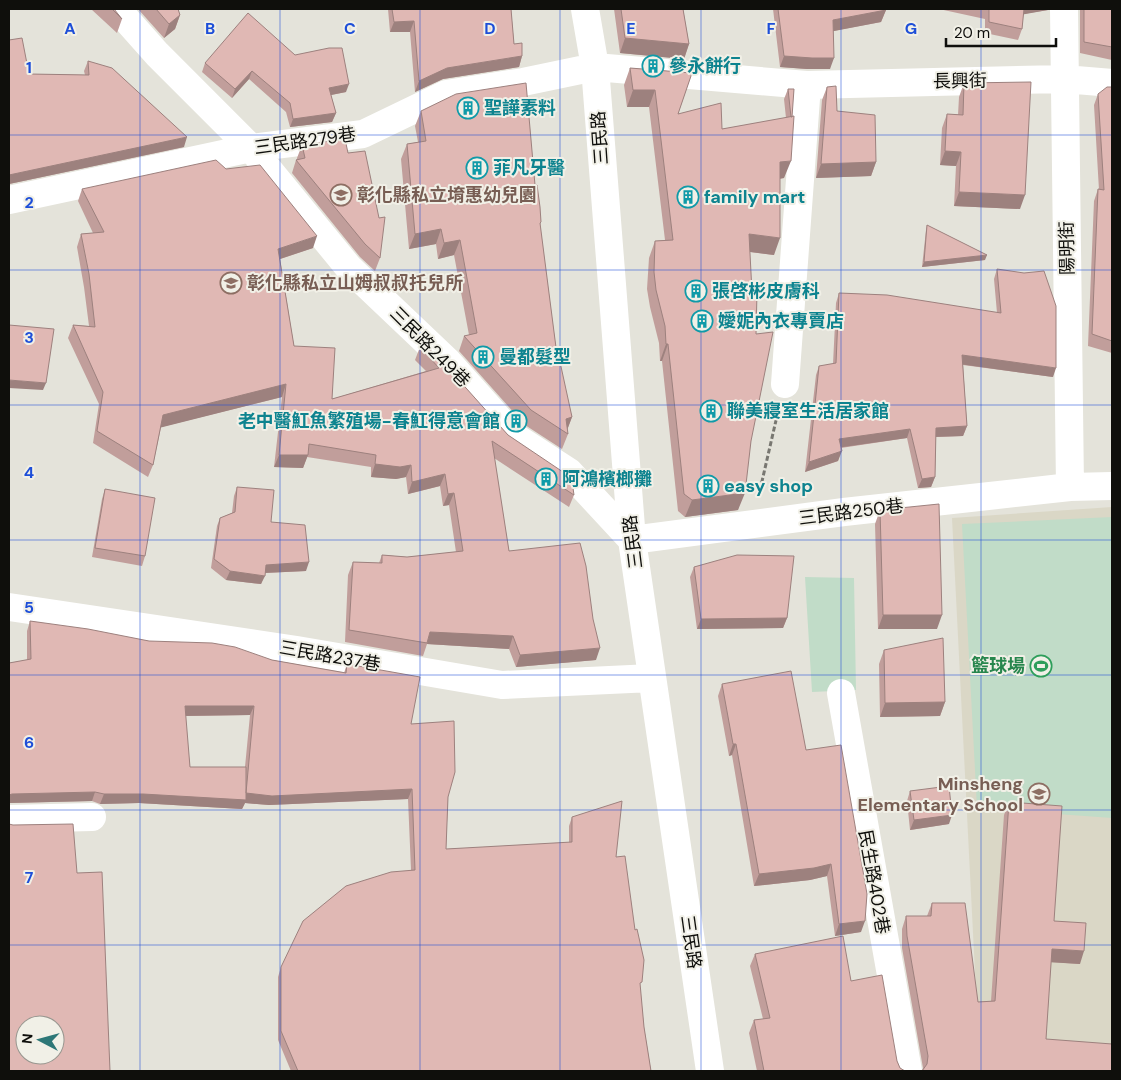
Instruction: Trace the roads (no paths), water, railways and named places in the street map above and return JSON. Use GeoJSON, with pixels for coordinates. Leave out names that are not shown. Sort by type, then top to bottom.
{"type":"FeatureCollection","features":[{"type":"Feature","properties":{"kind":"street","name":"三民路249巷"},"geometry":{"type":"LineString","coordinates":[[117,9],[157,54],[251,148],[349,268],[448,362],[516,437],[569,472],[632,540]]}},
{"type":"Feature","properties":{"kind":"street","name":"三民路"},"geometry":{"type":"LineString","coordinates":[[585,9],[595,67],[632,540],[710,1071]]}},
{"type":"Feature","properties":{"kind":"street","name":"陽明街"},"geometry":{"type":"LineString","coordinates":[[1064,9],[1070,487]]}},
{"type":"Feature","properties":{"kind":"street","name":"三民路279巷"},"geometry":{"type":"LineString","coordinates":[[9,200],[251,148],[363,134],[446,94],[523,82],[595,67]]}},
{"type":"Feature","properties":{"kind":"street","name":"長興街"},"geometry":{"type":"LineString","coordinates":[[595,67],[807,85],[1064,79],[1112,83]]}},
{"type":"Feature","properties":{"kind":"street"},"geometry":{"type":"LineString","coordinates":[[785,384],[807,85]]}},
{"type":"Feature","properties":{"kind":"street","name":"三民路250巷"},"geometry":{"type":"LineString","coordinates":[[632,540],[1070,487],[1112,486]]}},
{"type":"Feature","properties":{"kind":"street","name":"三民路237巷"},"geometry":{"type":"LineString","coordinates":[[9,608],[297,650],[502,685],[652,678]]}},
{"type":"Feature","properties":{"kind":"street","name":"民生路402巷"},"geometry":{"type":"LineString","coordinates":[[841,693],[908,1071]]}},
{"type":"Feature","properties":{"kind":"street"},"geometry":{"type":"LineString","coordinates":[[9,819],[92,817]]}},
{"type":"Feature","properties":{"kind":"place","name":"參永餅行"},"geometry":{"type":"Point","coordinates":[653,66]}},
{"type":"Feature","properties":{"kind":"place","name":"聖譁素料"},"geometry":{"type":"Point","coordinates":[468,108]}},
{"type":"Feature","properties":{"kind":"place","name":"菲凡牙醫"},"geometry":{"type":"Point","coordinates":[477,168]}},
{"type":"Feature","properties":{"kind":"place","name":"彰化縣私立堉惠幼兒園"},"geometry":{"type":"Point","coordinates":[341,195]}},
{"type":"Feature","properties":{"kind":"place","name":"family mart"},"geometry":{"type":"Point","coordinates":[688,197]}},
{"type":"Feature","properties":{"kind":"place","name":"彰化縣私立山姆叔叔托兒所"},"geometry":{"type":"Point","coordinates":[231,283]}},
{"type":"Feature","properties":{"kind":"place","name":"張啓彬皮膚科"},"geometry":{"type":"Point","coordinates":[696,291]}},
{"type":"Feature","properties":{"kind":"place","name":"嬡妮內衣專賣店"},"geometry":{"type":"Point","coordinates":[702,321]}},
{"type":"Feature","properties":{"kind":"place","name":"曼都髮型"},"geometry":{"type":"Point","coordinates":[483,357]}},
{"type":"Feature","properties":{"kind":"place","name":"聯美寢室生活居家館"},"geometry":{"type":"Point","coordinates":[711,411]}},
{"type":"Feature","properties":{"kind":"place","name":"老中醫魟魚繁殖場-春魟得意會館"},"geometry":{"type":"Point","coordinates":[516,421]}},
{"type":"Feature","properties":{"kind":"place","name":"阿鴻檳榔攤"},"geometry":{"type":"Point","coordinates":[546,479]}},
{"type":"Feature","properties":{"kind":"place","name":"easy shop"},"geometry":{"type":"Point","coordinates":[708,486]}},
{"type":"Feature","properties":{"kind":"place","name":"籃球場"},"geometry":{"type":"Point","coordinates":[1041,666]}},
{"type":"Feature","properties":{"kind":"place","name":"Minsheng Elementary School"},"geometry":{"type":"Point","coordinates":[1039,794]}}]}
